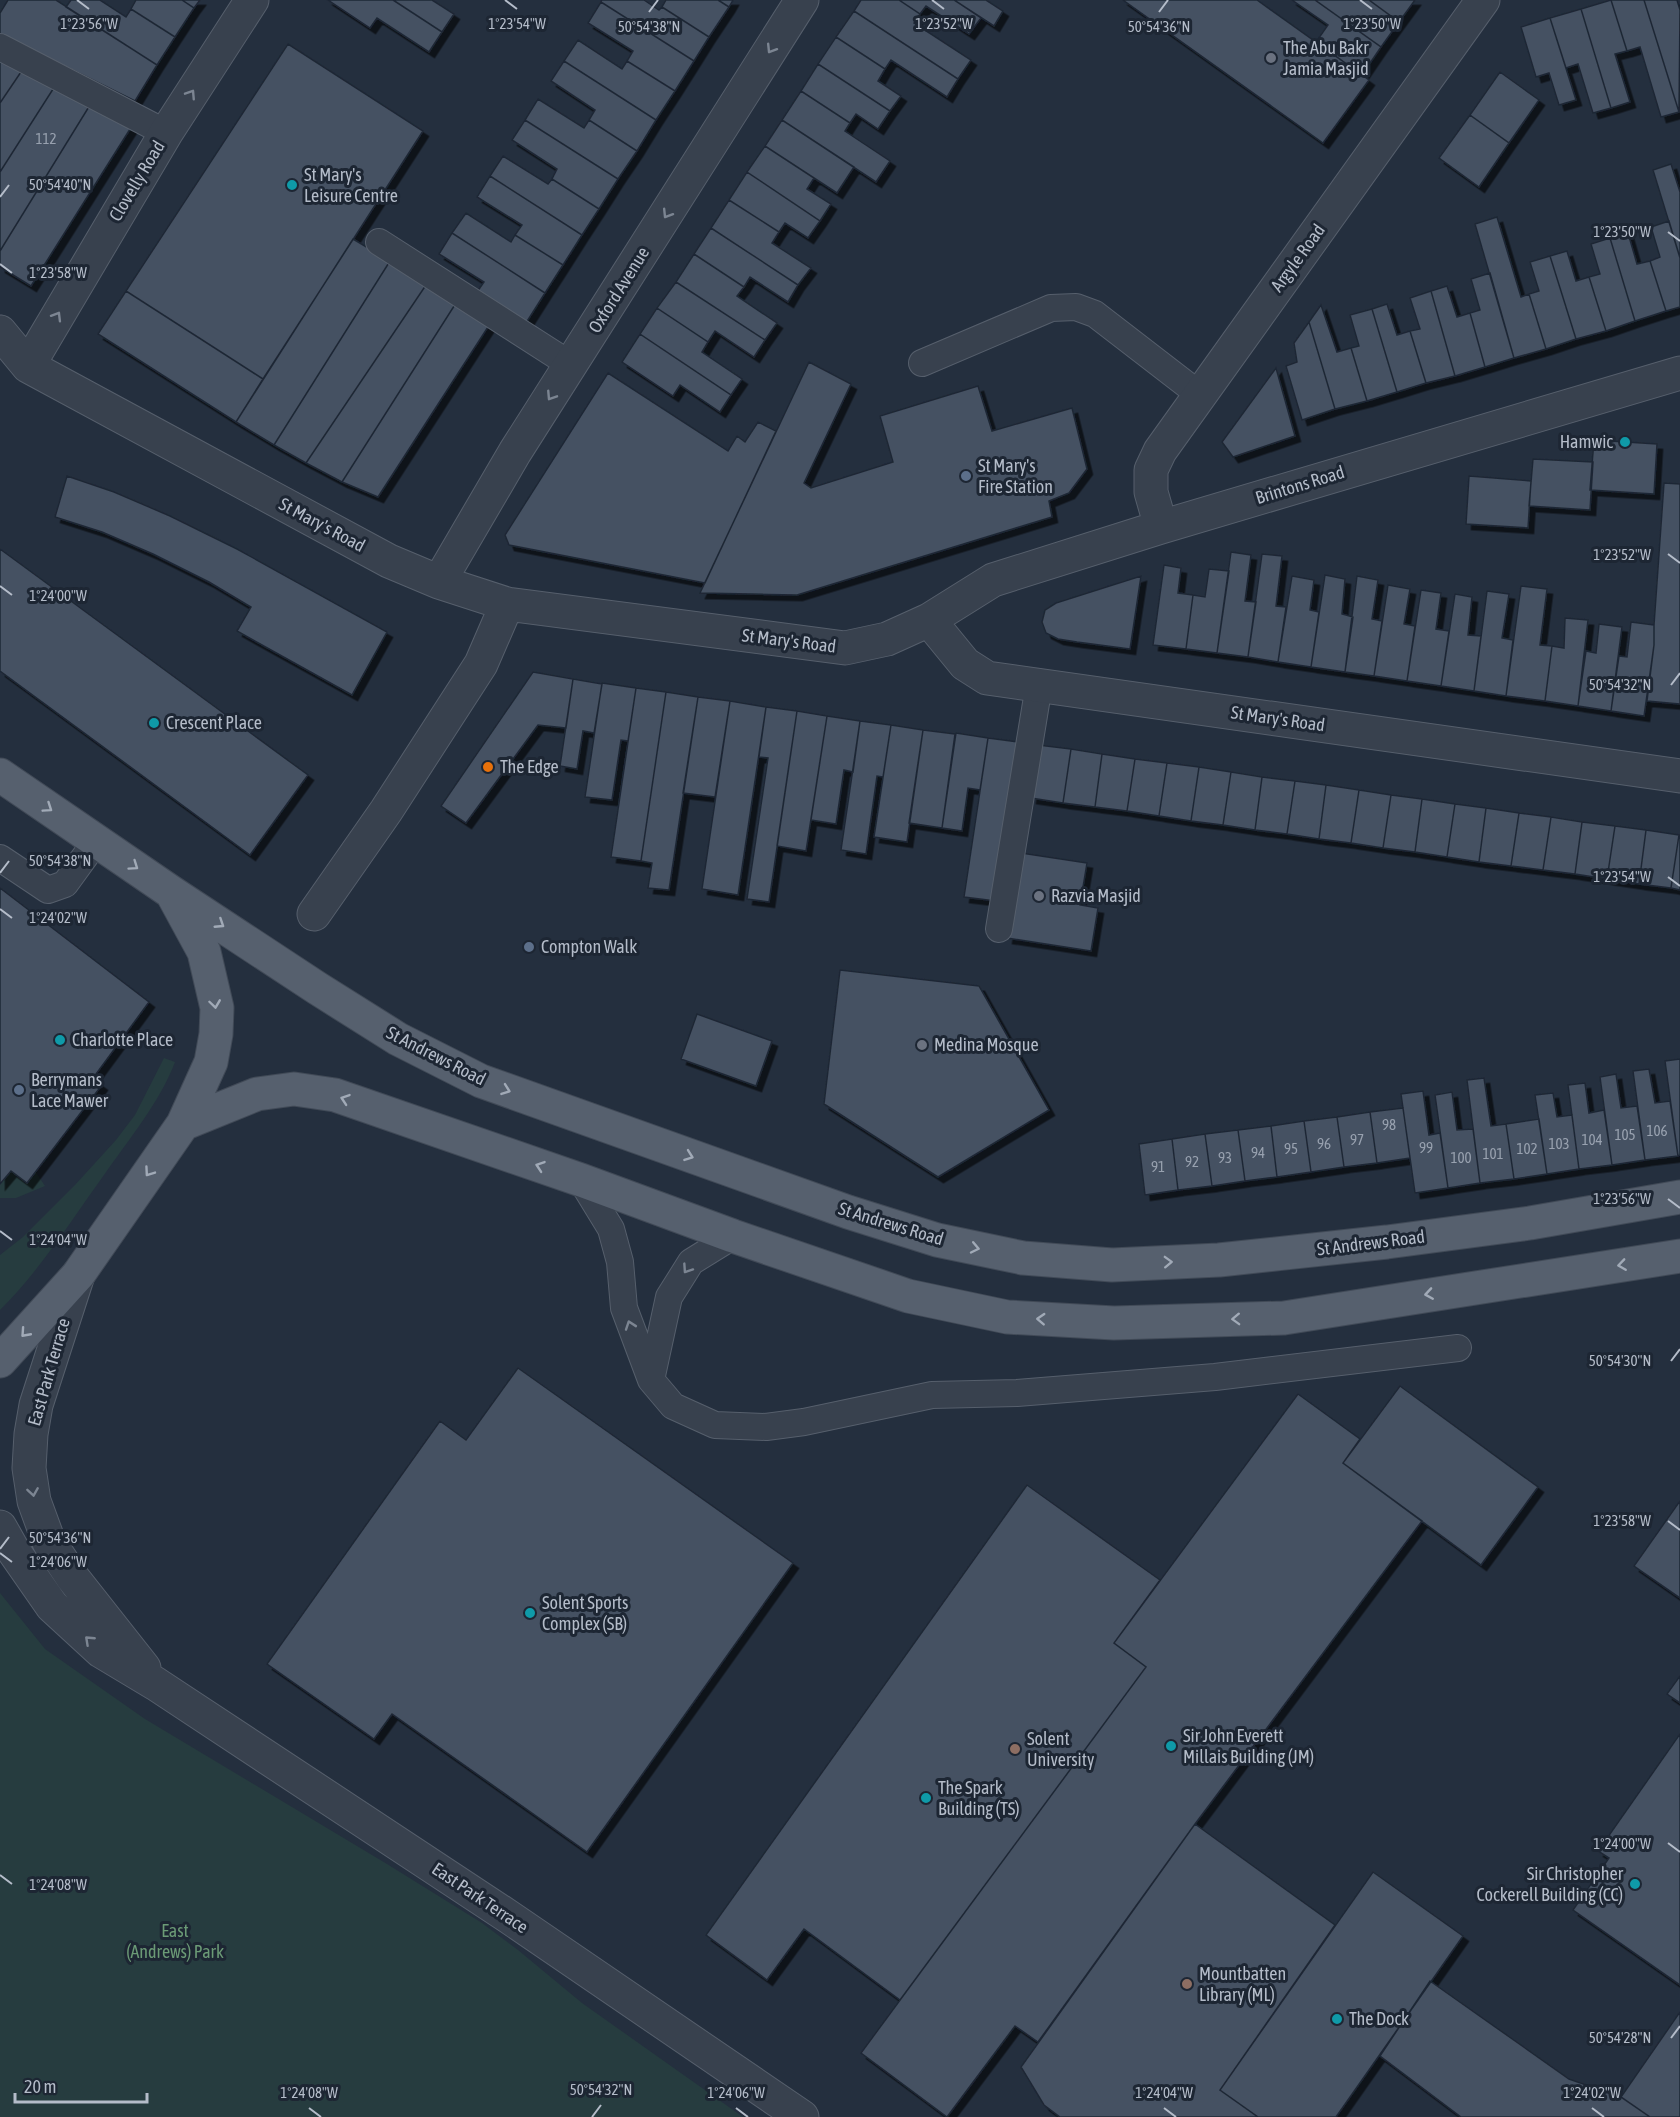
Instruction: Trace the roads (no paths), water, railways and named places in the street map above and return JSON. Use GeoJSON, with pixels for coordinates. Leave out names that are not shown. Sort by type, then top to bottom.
{"type":"FeatureCollection","features":[{"type":"Feature","properties":{"kind":"main road"},"geometry":{"type":"LineString","coordinates":[[0,775],[171,892],[204,952],[216,1008],[216,1034],[211,1062],[183,1124],[78,1275],[0,1361]]}},
{"type":"Feature","properties":{"kind":"main road","name":"St Andrews Road"},"geometry":{"type":"LineString","coordinates":[[171,892],[398,1040],[481,1081],[848,1212],[937,1240],[1023,1258],[1112,1265],[1219,1260],[1387,1242],[1518,1224],[1680,1197]]}},
{"type":"Feature","properties":{"kind":"main road"},"geometry":{"type":"LineString","coordinates":[[183,1124],[257,1094],[294,1089],[335,1095],[908,1296],[1007,1317],[1114,1323],[1284,1318],[1680,1256]]}},
{"type":"Feature","properties":{"kind":"street","name":"Clovelly Road"},"geometry":{"type":"LineString","coordinates":[[14,365],[252,0]]}},
{"type":"Feature","properties":{"kind":"street","name":"Oxford Avenue"},"geometry":{"type":"LineString","coordinates":[[439,582],[515,452],[802,0]]}},
{"type":"Feature","properties":{"kind":"street","name":"Argyle Road"},"geometry":{"type":"LineString","coordinates":[[1161,526],[1151,492],[1151,470],[1160,451],[1483,0]]}},
{"type":"Feature","properties":{"kind":"street","name":"St Mary's Road"},"geometry":{"type":"LineString","coordinates":[[0,332],[14,365],[389,561],[439,582],[507,604],[845,648],[887,639],[929,620],[965,664],[987,678],[1680,776]]}},
{"type":"Feature","properties":{"kind":"street","name":"Brintons Road"},"geometry":{"type":"LineString","coordinates":[[929,620],[993,580],[1161,526],[1680,373]]}},
{"type":"Feature","properties":{"kind":"street"},"geometry":{"type":"LineString","coordinates":[[314,914],[386,811],[481,664],[507,604]]}},
{"type":"Feature","properties":{"kind":"street","name":"East Park Terrace"},"geometry":{"type":"LineString","coordinates":[[78,1275],[36,1405],[31,1434],[30,1468],[34,1501],[49,1542],[73,1578],[156,1684]]}},
{"type":"Feature","properties":{"kind":"street","name":"East Park Terrace"},"geometry":{"type":"LineString","coordinates":[[0,1527],[52,1606],[101,1651],[156,1684],[509,1917],[802,2117]]}},
{"type":"Feature","properties":{"kind":"lane"},"geometry":{"type":"LineString","coordinates":[[0,47],[166,133]]}},
{"type":"Feature","properties":{"kind":"lane"},"geometry":{"type":"LineString","coordinates":[[379,242],[572,365]]}},
{"type":"Feature","properties":{"kind":"lane"},"geometry":{"type":"LineString","coordinates":[[922,363],[1051,308],[1076,307],[1095,314],[1200,395]]}},
{"type":"Feature","properties":{"kind":"lane"},"geometry":{"type":"LineString","coordinates":[[999,929],[1039,685]]}},
{"type":"Feature","properties":{"kind":"lane"},"geometry":{"type":"LineString","coordinates":[[0,858],[48,890],[65,884],[97,840]]}},
{"type":"Feature","properties":{"kind":"lane"},"geometry":{"type":"LineString","coordinates":[[581,1180],[611,1229],[620,1262],[624,1308],[651,1380],[673,1406],[716,1425],[766,1427],[804,1422],[932,1395],[1017,1393],[1204,1378],[1458,1348]]}},
{"type":"Feature","properties":{"kind":"lane"},"geometry":{"type":"LineString","coordinates":[[651,1380],[669,1297],[691,1262],[734,1236]]}},
{"type":"Feature","properties":{"kind":"place","name":"The Abu Bakr Jamia Masjid"},"geometry":{"type":"Point","coordinates":[1271,58]}},
{"type":"Feature","properties":{"kind":"place","name":"St Mary's Leisure Centre"},"geometry":{"type":"Point","coordinates":[292,185]}},
{"type":"Feature","properties":{"kind":"place","name":"Hamwic"},"geometry":{"type":"Point","coordinates":[1625,442]}},
{"type":"Feature","properties":{"kind":"place","name":"St Mary's Fire Station"},"geometry":{"type":"Point","coordinates":[966,476]}},
{"type":"Feature","properties":{"kind":"place","name":"Crescent Place"},"geometry":{"type":"Point","coordinates":[154,723]}},
{"type":"Feature","properties":{"kind":"place","name":"The Edge"},"geometry":{"type":"Point","coordinates":[488,767]}},
{"type":"Feature","properties":{"kind":"place","name":"Razvia Masjid"},"geometry":{"type":"Point","coordinates":[1039,896]}},
{"type":"Feature","properties":{"kind":"place","name":"Compton Walk"},"geometry":{"type":"Point","coordinates":[529,947]}},
{"type":"Feature","properties":{"kind":"place","name":"Charlotte Place"},"geometry":{"type":"Point","coordinates":[60,1040]}},
{"type":"Feature","properties":{"kind":"place","name":"Medina Mosque"},"geometry":{"type":"Point","coordinates":[922,1045]}},
{"type":"Feature","properties":{"kind":"place","name":"Berrymans Lace Mawer"},"geometry":{"type":"Point","coordinates":[19,1090]}},
{"type":"Feature","properties":{"kind":"place","name":"Solent Sports Complex (SB)"},"geometry":{"type":"Point","coordinates":[530,1613]}},
{"type":"Feature","properties":{"kind":"place","name":"Sir John Everett Millais Building (JM)"},"geometry":{"type":"Point","coordinates":[1171,1746]}},
{"type":"Feature","properties":{"kind":"place","name":"Solent University"},"geometry":{"type":"Point","coordinates":[1015,1749]}},
{"type":"Feature","properties":{"kind":"place","name":"The Spark Building (TS)"},"geometry":{"type":"Point","coordinates":[926,1798]}},
{"type":"Feature","properties":{"kind":"place","name":"Sir Christopher Cockerell Building (CC)"},"geometry":{"type":"Point","coordinates":[1635,1884]}},
{"type":"Feature","properties":{"kind":"place","name":"Mountbatten Library (ML)"},"geometry":{"type":"Point","coordinates":[1187,1984]}},
{"type":"Feature","properties":{"kind":"place","name":"The Dock"},"geometry":{"type":"Point","coordinates":[1337,2019]}},
{"type":"Feature","properties":{"kind":"park label","name":"East (Andrews) Park"},"geometry":{"type":"Point","coordinates":[175,1941]}}]}
